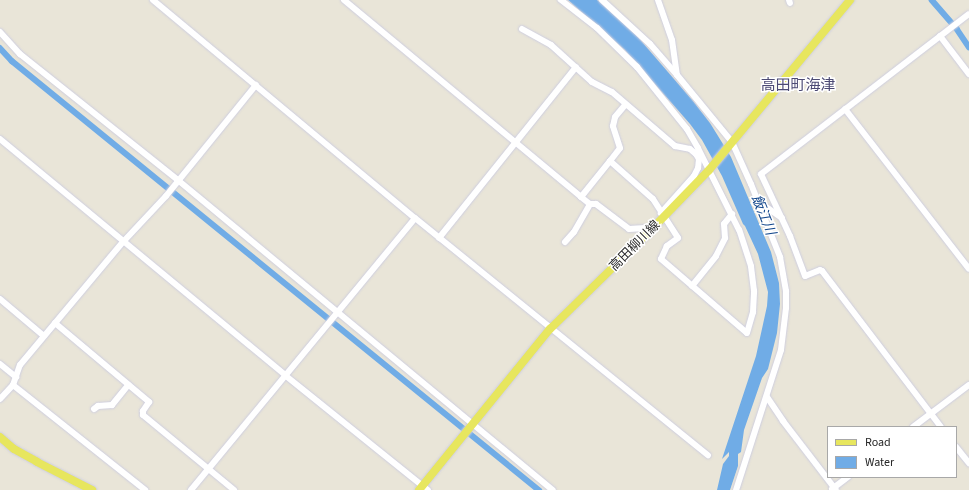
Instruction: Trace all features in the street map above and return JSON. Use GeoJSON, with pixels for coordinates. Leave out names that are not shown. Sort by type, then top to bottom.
{"type":"FeatureCollection","features":[{"type":"Feature","properties":{"kind":"main road","name":"高田柳川線"},"geometry":{"type":"LineString","coordinates":[[423,489],[472,425],[550,329],[649,232],[662,215],[709,170],[850,0]]}},
{"type":"Feature","properties":{"kind":"main road"},"geometry":{"type":"LineString","coordinates":[[0,437],[14,449],[92,490]]}},
{"type":"Feature","properties":{"kind":"street"},"geometry":{"type":"LineString","coordinates":[[153,0],[439,238],[708,455]]}},
{"type":"Feature","properties":{"kind":"street"},"geometry":{"type":"LineString","coordinates":[[344,0],[517,142],[580,197],[590,204],[596,204],[629,229],[645,228],[649,232]]}},
{"type":"Feature","properties":{"kind":"street"},"geometry":{"type":"LineString","coordinates":[[561,0],[597,28],[637,67],[687,129],[732,214],[751,266],[754,291],[753,312],[747,333],[661,259],[667,246],[678,238],[653,199],[610,161]]}},
{"type":"Feature","properties":{"kind":"street"},"geometry":{"type":"LineString","coordinates":[[602,0],[636,29],[677,74],[731,144],[759,202],[780,257],[786,291],[786,308],[781,350],[736,490]]}},
{"type":"Feature","properties":{"kind":"street"},"geometry":{"type":"LineString","coordinates":[[658,0],[672,40],[677,74]]}},
{"type":"Feature","properties":{"kind":"street"},"geometry":{"type":"LineString","coordinates":[[940,426],[822,271],[820,270],[805,276],[782,219],[761,174],[969,14]]}},
{"type":"Feature","properties":{"kind":"street"},"geometry":{"type":"LineString","coordinates":[[522,28],[551,46],[592,82],[612,92],[675,146],[690,149],[699,159],[698,168],[694,176],[662,215]]}},
{"type":"Feature","properties":{"kind":"street"},"geometry":{"type":"LineString","coordinates":[[0,32],[20,54],[553,490]]}},
{"type":"Feature","properties":{"kind":"street"},"geometry":{"type":"LineString","coordinates":[[940,36],[969,74]]}},
{"type":"Feature","properties":{"kind":"street"},"geometry":{"type":"LineString","coordinates":[[439,238],[576,67]]}},
{"type":"Feature","properties":{"kind":"street"},"geometry":{"type":"LineString","coordinates":[[0,399],[13,385],[20,365],[123,242],[177,183],[256,85]]}},
{"type":"Feature","properties":{"kind":"street"},"geometry":{"type":"LineString","coordinates":[[580,197],[620,148],[613,126],[615,117],[625,104]]}},
{"type":"Feature","properties":{"kind":"street"},"geometry":{"type":"LineString","coordinates":[[845,108],[969,269]]}},
{"type":"Feature","properties":{"kind":"street"},"geometry":{"type":"LineString","coordinates":[[0,139],[423,489]]}},
{"type":"Feature","properties":{"kind":"street"},"geometry":{"type":"LineString","coordinates":[[759,202],[782,219]]}},
{"type":"Feature","properties":{"kind":"street"},"geometry":{"type":"LineString","coordinates":[[565,242],[581,222],[590,204]]}},
{"type":"Feature","properties":{"kind":"street"},"geometry":{"type":"LineString","coordinates":[[692,286],[716,256],[725,238],[724,224],[732,214]]}},
{"type":"Feature","properties":{"kind":"street"},"geometry":{"type":"LineString","coordinates":[[191,490],[415,218]]}},
{"type":"Feature","properties":{"kind":"street"},"geometry":{"type":"LineString","coordinates":[[0,299],[44,336]]}},
{"type":"Feature","properties":{"kind":"street"},"geometry":{"type":"LineString","coordinates":[[55,323],[149,402],[143,411],[144,415],[234,490]]}},
{"type":"Feature","properties":{"kind":"street"},"geometry":{"type":"LineString","coordinates":[[0,364],[16,377]]}},
{"type":"Feature","properties":{"kind":"street"},"geometry":{"type":"LineString","coordinates":[[915,426],[969,384]]}},
{"type":"Feature","properties":{"kind":"street"},"geometry":{"type":"LineString","coordinates":[[13,385],[145,490]]}},
{"type":"Feature","properties":{"kind":"street"},"geometry":{"type":"LineString","coordinates":[[94,409],[98,406],[112,405],[128,385]]}},
{"type":"Feature","properties":{"kind":"street"},"geometry":{"type":"LineString","coordinates":[[767,397],[834,489],[847,478]]}},
{"type":"Feature","properties":{"kind":"street"},"geometry":{"type":"LineString","coordinates":[[957,448],[969,464]]}},
{"type":"Feature","properties":{"kind":"water","name":"飯江川"},"geometry":{"type":"Polygon","coordinates":[[[568,0],[597,0],[601,3],[637,36],[693,101],[710,123],[731,157],[771,252],[779,283],[780,304],[777,333],[768,369],[762,378],[744,430],[741,452],[738,454],[738,466],[730,490],[717,490],[723,464],[729,456],[729,452],[722,459],[756,356],[767,306],[768,292],[758,254],[722,176],[702,140],[690,124],[625,50],[568,0]]]}},
{"type":"Feature","properties":{"kind":"waterway"},"geometry":{"type":"LineString","coordinates":[[932,0],[957,29],[969,47]]}},
{"type":"Feature","properties":{"kind":"waterway"},"geometry":{"type":"LineString","coordinates":[[0,48],[12,61],[539,490]]}},
{"type":"Feature","properties":{"kind":"district","name":"高田町海津"},"geometry":{"type":"Point","coordinates":[798,86]}}]}
